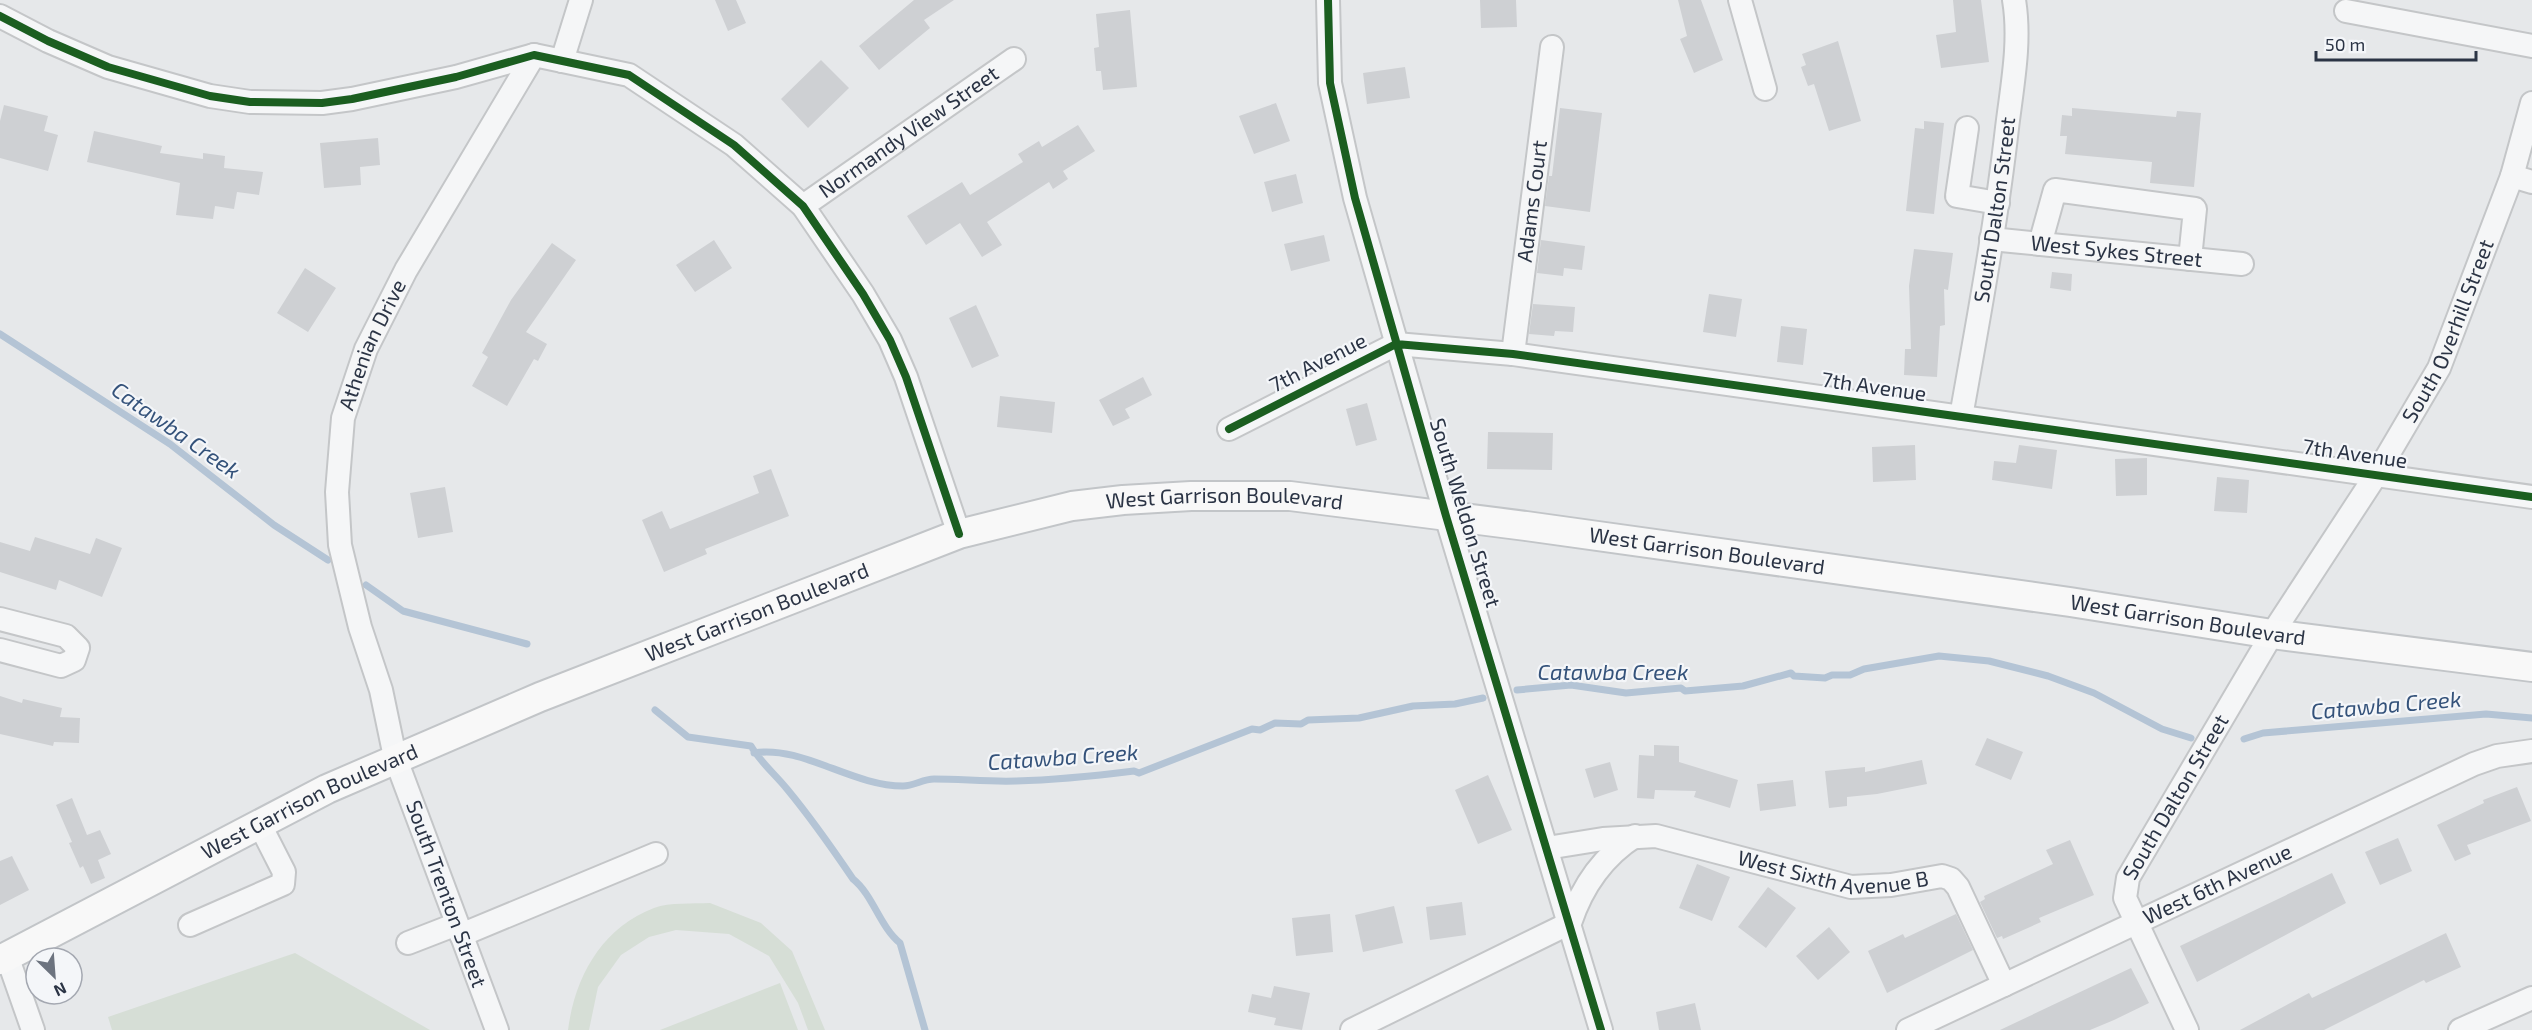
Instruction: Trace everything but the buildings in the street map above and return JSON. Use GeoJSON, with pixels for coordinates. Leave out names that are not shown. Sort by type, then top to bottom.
{"type":"FeatureCollection","features":[{"type":"Feature","properties":{"kind":"main road","name":"West Garrison Boulevard"},"geometry":{"type":"LineString","coordinates":[[4,958],[259,823],[395,757],[540,697],[959,534],[1072,506],[1123,500],[1191,496],[1290,496],[2070,602],[2272,634],[2532,667]]}},
{"type":"Feature","properties":{"kind":"street"},"geometry":{"type":"LineString","coordinates":[[562,61],[581,0]]}},
{"type":"Feature","properties":{"kind":"street","name":"South Weldon Street"},"geometry":{"type":"LineString","coordinates":[[1328,0],[1330,83],[1355,198],[1446,516],[1601,1030]]}},
{"type":"Feature","properties":{"kind":"street"},"geometry":{"type":"LineString","coordinates":[[1740,0],[1765,89]]}},
{"type":"Feature","properties":{"kind":"street","name":"South Dalton Street"},"geometry":{"type":"LineString","coordinates":[[1961,417],[1998,203],[2014,70],[2016,36],[2014,0]]}},
{"type":"Feature","properties":{"kind":"street"},"geometry":{"type":"LineString","coordinates":[[2346,11],[2532,46]]}},
{"type":"Feature","properties":{"kind":"street"},"geometry":{"type":"LineString","coordinates":[[0,15],[48,41],[108,67],[210,96],[250,102],[322,103],[352,99],[456,77],[534,55],[629,75],[734,145],[803,206],[863,294],[890,340],[906,377],[959,534]]}},
{"type":"Feature","properties":{"kind":"street","name":"Adams Court"},"geometry":{"type":"LineString","coordinates":[[1513,354],[1552,47]]}},
{"type":"Feature","properties":{"kind":"street","name":"Athenian Drive"},"geometry":{"type":"LineString","coordinates":[[395,757],[381,690],[360,627],[340,545],[336,492],[343,418],[366,349],[406,270],[534,55]]}},
{"type":"Feature","properties":{"kind":"street","name":"Normandy View Street"},"geometry":{"type":"LineString","coordinates":[[803,206],[1014,59]]}},
{"type":"Feature","properties":{"kind":"street","name":"South Overhill Street"},"geometry":{"type":"LineString","coordinates":[[2272,634],[2376,475],[2439,368],[2522,179],[2532,103]]}},
{"type":"Feature","properties":{"kind":"street"},"geometry":{"type":"LineString","coordinates":[[1967,128],[1957,196],[1998,203]]}},
{"type":"Feature","properties":{"kind":"street"},"geometry":{"type":"LineString","coordinates":[[2040,244],[2055,190],[2195,209],[2190,259]]}},
{"type":"Feature","properties":{"kind":"street","name":"West Sykes Street"},"geometry":{"type":"LineString","coordinates":[[1991,239],[2242,264]]}},
{"type":"Feature","properties":{"kind":"street","name":"7th Avenue"},"geometry":{"type":"LineString","coordinates":[[1229,429],[1396,344],[1513,354],[2532,497]]}},
{"type":"Feature","properties":{"kind":"street"},"geometry":{"type":"LineString","coordinates":[[0,619],[66,636],[78,648],[74,660],[61,666],[0,650]]}},
{"type":"Feature","properties":{"kind":"street","name":"South Dalton Street"},"geometry":{"type":"LineString","coordinates":[[2187,1030],[2125,898],[2128,878],[2272,634]]}},
{"type":"Feature","properties":{"kind":"street","name":"West 6th Avenue"},"geometry":{"type":"LineString","coordinates":[[1908,1030],[2475,764],[2497,756],[2532,751]]}},
{"type":"Feature","properties":{"kind":"street","name":"South Trenton Street"},"geometry":{"type":"LineString","coordinates":[[395,757],[497,1030]]}},
{"type":"Feature","properties":{"kind":"street"},"geometry":{"type":"LineString","coordinates":[[190,925],[283,884],[284,872],[259,823]]}},
{"type":"Feature","properties":{"kind":"street"},"geometry":{"type":"LineString","coordinates":[[1352,1030],[1570,923],[1578,900],[1598,869],[1613,853],[1636,835]]}},
{"type":"Feature","properties":{"kind":"street","name":"West Sixth Avenue B"},"geometry":{"type":"LineString","coordinates":[[1547,848],[1636,835],[1681,841],[1851,887],[1881,886],[1942,876],[1951,879],[1958,887],[2004,985]]}},
{"type":"Feature","properties":{"kind":"street"},"geometry":{"type":"LineString","coordinates":[[408,944],[459,930],[656,854]]}},
{"type":"Feature","properties":{"kind":"street"},"geometry":{"type":"LineString","coordinates":[[4,958],[33,1030]]}},
{"type":"Feature","properties":{"kind":"street"},"geometry":{"type":"LineString","coordinates":[[2460,1030],[2532,998]]}},
{"type":"Feature","properties":{"kind":"shaded area"},"geometry":{"type":"Polygon","coordinates":[[[710,903],[761,923],[792,951],[825,1030],[808,1030],[798,1003],[769,956],[729,934],[676,930],[649,937],[621,955],[598,987],[589,1030],[568,1030],[577,991],[585,973],[594,956],[620,928],[636,917],[660,906],[710,903]]]}},
{"type":"Feature","properties":{"kind":"shaded area"},"geometry":{"type":"Polygon","coordinates":[[[295,953],[430,1030],[112,1030],[108,1017],[295,953]]]}},
{"type":"Feature","properties":{"kind":"shaded area"},"geometry":{"type":"Polygon","coordinates":[[[780,983],[798,1030],[660,1030],[780,983]]]}},
{"type":"Feature","properties":{"kind":"waterway","name":"Catawba Creek"},"geometry":{"type":"LineString","coordinates":[[0,334],[170,444],[274,525],[328,560]]}},
{"type":"Feature","properties":{"kind":"waterway","name":"Catawba Creek"},"geometry":{"type":"LineString","coordinates":[[366,585],[403,611],[527,644]]}},
{"type":"Feature","properties":{"kind":"waterway","name":"Catawba Creek"},"geometry":{"type":"LineString","coordinates":[[1517,690],[1571,685],[1626,693],[1681,688],[1685,691],[1743,686],[1791,673],[1794,676],[1825,678],[1832,675],[1850,675],[1864,669],[1939,656],[1989,661],[2048,676],[2094,693],[2162,729],[2191,738]]}},
{"type":"Feature","properties":{"kind":"waterway","name":"Catawba Creek"},"geometry":{"type":"LineString","coordinates":[[754,753],[772,752],[790,755],[865,780],[903,786],[934,779],[1016,781],[1134,771],[1139,773],[1252,729],[1260,730],[1275,723],[1301,724],[1308,720],[1359,718],[1413,706],[1455,704],[1483,698]]}},
{"type":"Feature","properties":{"kind":"waterway"},"geometry":{"type":"LineString","coordinates":[[655,710],[688,737],[751,746],[813,822],[900,943],[925,1030]]}},
{"type":"Feature","properties":{"kind":"waterway","name":"Catawba Creek"},"geometry":{"type":"LineString","coordinates":[[2244,739],[2263,733],[2486,714],[2532,718]]}},
{"type":"Feature","properties":{"kind":"cycle path"},"geometry":{"type":"LineString","coordinates":[[1328,0],[1330,83],[1355,198],[1446,516],[1601,1030]]}},
{"type":"Feature","properties":{"kind":"cycle path"},"geometry":{"type":"LineString","coordinates":[[0,16],[48,41],[108,67],[210,96],[250,102],[322,103],[352,99],[456,77],[534,55],[629,75],[734,145],[803,206],[863,294],[890,340],[906,377],[959,534]]}},
{"type":"Feature","properties":{"kind":"cycle path"},"geometry":{"type":"LineString","coordinates":[[1229,429],[1396,344],[1513,354],[2532,497]]}}]}
